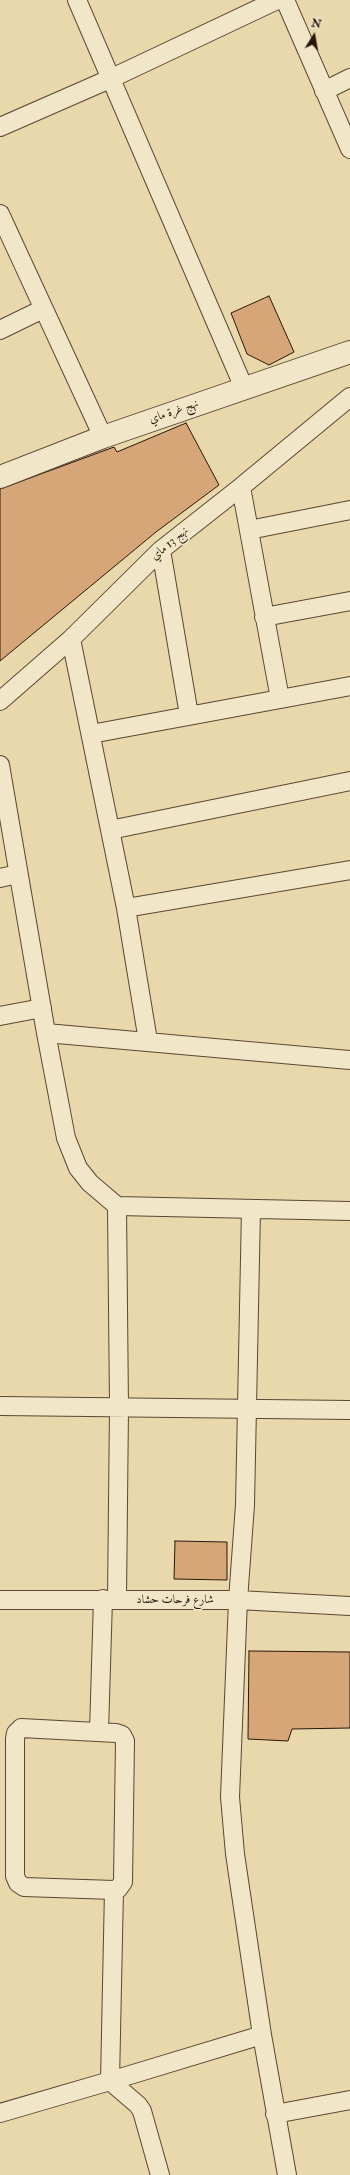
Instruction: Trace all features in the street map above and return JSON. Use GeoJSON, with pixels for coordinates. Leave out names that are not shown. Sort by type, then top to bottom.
{"type":"FeatureCollection","features":[{"type":"Feature","properties":{"kind":"street"},"geometry":{"type":"LineString","coordinates":[[77,0],[112,78],[244,388]]}},
{"type":"Feature","properties":{"kind":"street"},"geometry":{"type":"LineString","coordinates":[[0,127],[112,78],[277,0]]}},
{"type":"Feature","properties":{"kind":"street"},"geometry":{"type":"LineString","coordinates":[[286,0],[350,149]]}},
{"type":"Feature","properties":{"kind":"street"},"geometry":{"type":"LineString","coordinates":[[324,91],[350,78]]}},
{"type":"Feature","properties":{"kind":"street"},"geometry":{"type":"LineString","coordinates":[[0,214],[43,310],[103,437]]}},
{"type":"Feature","properties":{"kind":"street"},"geometry":{"type":"LineString","coordinates":[[0,330],[43,310]]}},
{"type":"Feature","properties":{"kind":"street","name":"نهج غرة ماي"},"geometry":{"type":"LineString","coordinates":[[0,477],[103,437],[350,352]]}},
{"type":"Feature","properties":{"kind":"street","name":"نهج 13 ماي"},"geometry":{"type":"LineString","coordinates":[[0,701],[71,639],[161,550],[241,488],[350,397]]}},
{"type":"Feature","properties":{"kind":"street"},"geometry":{"type":"LineString","coordinates":[[241,488],[280,698]]}},
{"type":"Feature","properties":{"kind":"street"},"geometry":{"type":"LineString","coordinates":[[249,530],[350,510]]}},
{"type":"Feature","properties":{"kind":"street"},"geometry":{"type":"LineString","coordinates":[[161,550],[189,715]]}},
{"type":"Feature","properties":{"kind":"street"},"geometry":{"type":"LineString","coordinates":[[264,617],[350,601]]}},
{"type":"Feature","properties":{"kind":"street"},"geometry":{"type":"LineString","coordinates":[[71,639],[126,908],[148,1040]]}},
{"type":"Feature","properties":{"kind":"street"},"geometry":{"type":"LineString","coordinates":[[91,734],[350,686]]}},
{"type":"Feature","properties":{"kind":"street"},"geometry":{"type":"LineString","coordinates":[[0,765],[46,1033],[66,1138],[78,1168],[90,1183],[117,1206],[350,1211]]}},
{"type":"Feature","properties":{"kind":"street"},"geometry":{"type":"LineString","coordinates":[[110,830],[350,781]]}},
{"type":"Feature","properties":{"kind":"street"},"geometry":{"type":"LineString","coordinates":[[126,908],[350,870]]}},
{"type":"Feature","properties":{"kind":"street"},"geometry":{"type":"LineString","coordinates":[[0,878],[18,874]]}},
{"type":"Feature","properties":{"kind":"street"},"geometry":{"type":"LineString","coordinates":[[0,1016],[42,1008]]}},
{"type":"Feature","properties":{"kind":"street"},"geometry":{"type":"LineString","coordinates":[[46,1033],[148,1040],[350,1060]]}},
{"type":"Feature","properties":{"kind":"street"},"geometry":{"type":"LineString","coordinates":[[99,1732],[110,1599],[119,1408],[117,1206]]}},
{"type":"Feature","properties":{"kind":"street"},"geometry":{"type":"LineString","coordinates":[[251,1209],[245,1506],[238,1600],[230,1796],[235,1854],[262,2035],[287,2175]]}},
{"type":"Feature","properties":{"kind":"street"},"geometry":{"type":"LineString","coordinates":[[0,1406],[350,1410]]}},
{"type":"Feature","properties":{"kind":"street","name":"شارع فرحات حشاد"},"geometry":{"type":"LineString","coordinates":[[0,1600],[238,1600],[350,1606]]}},
{"type":"Feature","properties":{"kind":"street"},"geometry":{"type":"LineString","coordinates":[[22,1728],[116,1732],[122,1736],[125,1741],[123,1882],[122,1886],[114,1890],[24,1887],[18,1883],[14,1876],[16,1733],[22,1728]]}},
{"type":"Feature","properties":{"kind":"street"},"geometry":{"type":"LineString","coordinates":[[110,2081],[114,1890]]}},
{"type":"Feature","properties":{"kind":"street"},"geometry":{"type":"LineString","coordinates":[[0,2113],[262,2035]]}},
{"type":"Feature","properties":{"kind":"street"},"geometry":{"type":"LineString","coordinates":[[110,2081],[138,2105],[142,2111],[160,2175]]}},
{"type":"Feature","properties":{"kind":"street"},"geometry":{"type":"LineString","coordinates":[[275,2114],[350,2100]]}},
{"type":"Feature","properties":{"kind":"building"},"geometry":{"type":"Polygon","coordinates":[[[269,296],[294,352],[269,365],[247,354],[231,313],[269,296]]]}},
{"type":"Feature","properties":{"kind":"building"},"geometry":{"type":"Polygon","coordinates":[[[186,423],[219,485],[156,532],[0,661],[0,489],[114,447],[117,452],[186,423]]]}},
{"type":"Feature","properties":{"kind":"building"},"geometry":{"type":"Polygon","coordinates":[[[175,1541],[227,1542],[227,1580],[174,1579],[175,1541]]]}},
{"type":"Feature","properties":{"kind":"building"},"geometry":{"type":"Polygon","coordinates":[[[249,1651],[350,1652],[350,1728],[292,1729],[288,1741],[248,1739],[249,1651]]]}}]}
